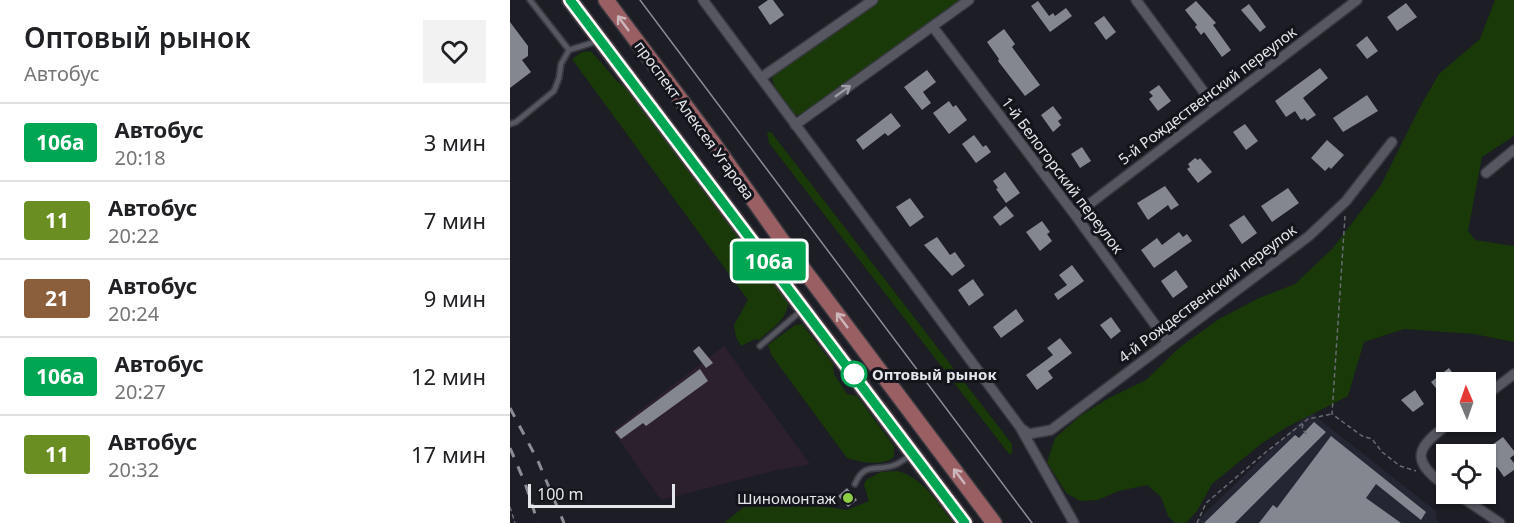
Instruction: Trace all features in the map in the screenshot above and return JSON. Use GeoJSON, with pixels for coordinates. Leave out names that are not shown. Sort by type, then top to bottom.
{"type":"FeatureCollection","features":[{"type":"Feature","properties":{"kind":"main road","name":"проспект Алексея Угарова"},"geometry":{"type":"LineString","coordinates":[[570,0],[965,523]]}},
{"type":"Feature","properties":{"kind":"main road","name":"проспект Алексея Угарова"},"geometry":{"type":"LineString","coordinates":[[606,0],[714,144],[783,242],[994,523]]}},
{"type":"Feature","properties":{"kind":"main road"},"geometry":{"type":"LineString","coordinates":[[764,255],[783,242]]}},
{"type":"Feature","properties":{"kind":"street"},"geometry":{"type":"LineString","coordinates":[[703,0],[1020,427],[1074,523]]}},
{"type":"Feature","properties":{"kind":"street"},"geometry":{"type":"LineString","coordinates":[[762,77],[873,0]]}},
{"type":"Feature","properties":{"kind":"street"},"geometry":{"type":"LineString","coordinates":[[795,125],[969,0]]}},
{"type":"Feature","properties":{"kind":"street"},"geometry":{"type":"LineString","coordinates":[[1136,0],[1215,107]]}},
{"type":"Feature","properties":{"kind":"street","name":"5-й Рождественский переулок"},"geometry":{"type":"LineString","coordinates":[[1075,215],[1357,0]]}},
{"type":"Feature","properties":{"kind":"street","name":"1-й Белогорский переулок"},"geometry":{"type":"LineString","coordinates":[[933,27],[1167,341]]}},
{"type":"Feature","properties":{"kind":"street","name":"4-й Рождественский переулок"},"geometry":{"type":"LineString","coordinates":[[1020,427],[1029,434],[1051,430],[1309,236],[1346,201],[1392,142]]}},
{"type":"Feature","properties":{"kind":"street"},"geometry":{"type":"LineString","coordinates":[[1486,173],[1514,150]]}},
{"type":"Feature","properties":{"kind":"street"},"geometry":{"type":"LineString","coordinates":[[1496,388],[1514,374]]}},
{"type":"Feature","properties":{"kind":"street"},"geometry":{"type":"LineString","coordinates":[[1436,478],[1426,471],[1422,464],[1422,448],[1437,432]]}},
{"type":"Feature","properties":{"kind":"street"},"geometry":{"type":"LineString","coordinates":[[1472,504],[1500,523]]}},
{"type":"Feature","properties":{"kind":"lane"},"geometry":{"type":"LineString","coordinates":[[530,0],[569,50]]}},
{"type":"Feature","properties":{"kind":"lane"},"geometry":{"type":"LineString","coordinates":[[510,124],[516,122],[554,91],[560,78],[561,64],[569,50],[600,40]]}},
{"type":"Feature","properties":{"kind":"lane"},"geometry":{"type":"LineString","coordinates":[[760,346],[804,308]]}},
{"type":"Feature","properties":{"kind":"lane"},"geometry":{"type":"LineString","coordinates":[[855,484],[858,475],[867,469],[896,465],[913,454]]}},
{"type":"Feature","properties":{"kind":"path"},"geometry":{"type":"LineString","coordinates":[[1332,414],[1346,201]]}},
{"type":"Feature","properties":{"kind":"path"},"geometry":{"type":"LineString","coordinates":[[1197,523],[1206,503],[1308,419],[1332,414],[1362,436],[1372,439],[1382,453],[1400,466],[1414,471],[1426,471]]}},
{"type":"Feature","properties":{"kind":"path"},"geometry":{"type":"LineString","coordinates":[[1303,423],[1302,429],[1309,437]]}},
{"type":"Feature","properties":{"kind":"path"},"geometry":{"type":"LineString","coordinates":[[510,507],[515,523]]}},
{"type":"Feature","properties":{"kind":"shaded area"},"geometry":{"type":"Polygon","coordinates":[[[724,346],[810,464],[773,471],[661,500],[613,431],[724,346]]]}},
{"type":"Feature","properties":{"kind":"shaded area"},"geometry":{"type":"Polygon","coordinates":[[[1310,412],[1437,512],[1435,518],[1441,523],[1195,523],[1310,412]]]}},
{"type":"Feature","properties":{"kind":"green space"},"geometry":{"type":"Polygon","coordinates":[[[879,0],[959,0],[807,112],[798,115],[790,112],[775,88],[772,78],[777,70],[879,0]]]}},
{"type":"Feature","properties":{"kind":"green space"},"geometry":{"type":"Polygon","coordinates":[[[1495,0],[1514,0],[1514,136],[1482,157],[1468,231],[1475,240],[1514,246],[1514,342],[1474,334],[1404,329],[1364,342],[1348,396],[1287,427],[1261,444],[1212,484],[1197,511],[1186,523],[1175,523],[1168,516],[1161,497],[1147,485],[1119,491],[1098,500],[1080,501],[1066,493],[1047,462],[1055,438],[1080,416],[1109,398],[1146,380],[1180,347],[1219,319],[1259,298],[1295,284],[1333,248],[1381,185],[1439,74],[1480,39],[1495,0]]]}},
{"type":"Feature","properties":{"kind":"green space"},"geometry":{"type":"Polygon","coordinates":[[[591,51],[616,80],[629,91],[788,303],[782,319],[759,340],[755,339],[741,346],[736,337],[734,325],[748,300],[572,59],[582,52],[591,51]]]}},
{"type":"Feature","properties":{"kind":"green space"},"geometry":{"type":"Polygon","coordinates":[[[767,132],[771,132],[1012,444],[1012,454],[1009,454],[769,143],[767,132]]]}},
{"type":"Feature","properties":{"kind":"green space"},"geometry":{"type":"Polygon","coordinates":[[[802,324],[833,364],[834,374],[847,394],[857,396],[894,446],[894,457],[878,463],[847,458],[772,356],[768,345],[795,325],[802,324]]]}},
{"type":"Feature","properties":{"kind":"green space"},"geometry":{"type":"Polygon","coordinates":[[[898,471],[923,485],[953,523],[724,523],[745,506],[770,498],[847,510],[869,501],[864,485],[866,480],[881,472],[898,471]]]}},
{"type":"Feature","properties":{"kind":"building"},"geometry":{"type":"Polygon","coordinates":[[[768,0],[773,0],[784,15],[770,25],[758,7],[768,0]]]}},
{"type":"Feature","properties":{"kind":"building"},"geometry":{"type":"Polygon","coordinates":[[[1038,1],[1049,16],[1053,13],[1055,16],[1066,8],[1072,16],[1050,32],[1031,6],[1038,1]]]}},
{"type":"Feature","properties":{"kind":"building"},"geometry":{"type":"Polygon","coordinates":[[[1196,1],[1216,23],[1213,25],[1231,50],[1222,57],[1204,32],[1201,35],[1195,27],[1197,25],[1185,10],[1196,1]]]}},
{"type":"Feature","properties":{"kind":"building"},"geometry":{"type":"Polygon","coordinates":[[[1406,3],[1417,17],[1397,31],[1387,17],[1406,3]]]}},
{"type":"Feature","properties":{"kind":"building"},"geometry":{"type":"Polygon","coordinates":[[[1249,4],[1266,27],[1260,32],[1241,10],[1249,4]]]}},
{"type":"Feature","properties":{"kind":"building"},"geometry":{"type":"Polygon","coordinates":[[[1104,16],[1116,32],[1106,40],[1094,23],[1104,16]]]}},
{"type":"Feature","properties":{"kind":"building"},"geometry":{"type":"Polygon","coordinates":[[[510,22],[528,46],[528,56],[522,60],[531,72],[510,88],[510,22]]]}},
{"type":"Feature","properties":{"kind":"building"},"geometry":{"type":"Polygon","coordinates":[[[1004,29],[1015,44],[1012,47],[1040,85],[1025,96],[998,61],[999,59],[987,42],[1004,29]]]}},
{"type":"Feature","properties":{"kind":"building"},"geometry":{"type":"Polygon","coordinates":[[[1367,36],[1378,51],[1367,59],[1356,45],[1367,36]]]}},
{"type":"Feature","properties":{"kind":"building"},"geometry":{"type":"Polygon","coordinates":[[[1320,68],[1328,78],[1303,98],[1316,115],[1307,121],[1305,118],[1301,120],[1295,111],[1286,117],[1275,101],[1320,68]]]}},
{"type":"Feature","properties":{"kind":"building"},"geometry":{"type":"Polygon","coordinates":[[[927,70],[936,82],[923,92],[931,103],[922,110],[904,87],[927,70]]]}},
{"type":"Feature","properties":{"kind":"building"},"geometry":{"type":"Polygon","coordinates":[[[1159,85],[1171,101],[1158,111],[1149,99],[1153,96],[1149,92],[1159,85]]]}},
{"type":"Feature","properties":{"kind":"building"},"geometry":{"type":"Polygon","coordinates":[[[1367,95],[1378,111],[1343,132],[1333,118],[1367,95]]]}},
{"type":"Feature","properties":{"kind":"building"},"geometry":{"type":"Polygon","coordinates":[[[949,101],[953,107],[956,105],[967,120],[949,134],[933,113],[949,101]]]}},
{"type":"Feature","properties":{"kind":"building"},"geometry":{"type":"Polygon","coordinates":[[[1053,106],[1062,118],[1058,121],[1061,125],[1053,132],[1041,115],[1053,106]]]}},
{"type":"Feature","properties":{"kind":"building"},"geometry":{"type":"Polygon","coordinates":[[[891,113],[901,126],[888,136],[885,133],[863,150],[856,140],[891,113]]]}},
{"type":"Feature","properties":{"kind":"building"},"geometry":{"type":"Polygon","coordinates":[[[1245,124],[1258,141],[1246,150],[1233,132],[1245,124]]]}},
{"type":"Feature","properties":{"kind":"building"},"geometry":{"type":"Polygon","coordinates":[[[974,135],[983,147],[986,145],[991,152],[976,163],[962,144],[974,135]]]}},
{"type":"Feature","properties":{"kind":"building"},"geometry":{"type":"Polygon","coordinates":[[[1327,140],[1344,155],[1331,169],[1329,167],[1325,171],[1311,158],[1327,140]]]}},
{"type":"Feature","properties":{"kind":"building"},"geometry":{"type":"Polygon","coordinates":[[[1082,147],[1091,161],[1080,168],[1071,154],[1082,147]]]}},
{"type":"Feature","properties":{"kind":"building"},"geometry":{"type":"Polygon","coordinates":[[[1195,158],[1198,160],[1200,158],[1212,172],[1198,183],[1187,169],[1190,167],[1188,164],[1195,158]]]}},
{"type":"Feature","properties":{"kind":"building"},"geometry":{"type":"Polygon","coordinates":[[[1005,172],[1020,193],[1006,203],[993,181],[1005,172]]]}},
{"type":"Feature","properties":{"kind":"building"},"geometry":{"type":"Polygon","coordinates":[[[1165,186],[1179,205],[1171,210],[1168,205],[1148,220],[1137,203],[1165,186]]]}},
{"type":"Feature","properties":{"kind":"building"},"geometry":{"type":"Polygon","coordinates":[[[1288,188],[1299,203],[1272,222],[1261,206],[1288,188]]]}},
{"type":"Feature","properties":{"kind":"building"},"geometry":{"type":"Polygon","coordinates":[[[910,198],[924,217],[910,227],[896,207],[910,198]]]}},
{"type":"Feature","properties":{"kind":"building"},"geometry":{"type":"Polygon","coordinates":[[[1006,206],[1014,216],[1000,226],[993,217],[1006,206]]]}},
{"type":"Feature","properties":{"kind":"building"},"geometry":{"type":"Polygon","coordinates":[[[1244,215],[1257,233],[1242,244],[1229,225],[1244,215]]]}},
{"type":"Feature","properties":{"kind":"building"},"geometry":{"type":"Polygon","coordinates":[[[1042,221],[1050,232],[1047,234],[1052,241],[1040,251],[1026,232],[1042,221]]]}},
{"type":"Feature","properties":{"kind":"building"},"geometry":{"type":"Polygon","coordinates":[[[1179,232],[1183,237],[1187,234],[1192,241],[1154,268],[1141,250],[1157,238],[1162,245],[1179,232]]]}},
{"type":"Feature","properties":{"kind":"building"},"geometry":{"type":"Polygon","coordinates":[[[937,237],[950,255],[955,252],[965,266],[952,276],[924,245],[937,237]]]}},
{"type":"Feature","properties":{"kind":"building"},"geometry":{"type":"Polygon","coordinates":[[[1072,265],[1084,281],[1058,300],[1054,294],[1067,285],[1059,275],[1072,265]]]}},
{"type":"Feature","properties":{"kind":"building"},"geometry":{"type":"Polygon","coordinates":[[[1176,270],[1188,287],[1173,298],[1161,281],[1176,270]]]}},
{"type":"Feature","properties":{"kind":"building"},"geometry":{"type":"Polygon","coordinates":[[[973,279],[984,295],[969,306],[958,290],[973,279]]]}},
{"type":"Feature","properties":{"kind":"building"},"geometry":{"type":"Polygon","coordinates":[[[1016,309],[1024,321],[1001,338],[993,327],[1016,309]]]}},
{"type":"Feature","properties":{"kind":"building"},"geometry":{"type":"Polygon","coordinates":[[[1111,317],[1121,331],[1111,339],[1100,325],[1111,317]]]}},
{"type":"Feature","properties":{"kind":"building"},"geometry":{"type":"Polygon","coordinates":[[[1060,338],[1072,353],[1048,371],[1053,378],[1037,390],[1026,375],[1053,355],[1047,348],[1060,338]]]}},
{"type":"Feature","properties":{"kind":"building"},"geometry":{"type":"Polygon","coordinates":[[[699,346],[713,363],[706,368],[693,351],[699,346]]]}},
{"type":"Feature","properties":{"kind":"building"},"geometry":{"type":"Polygon","coordinates":[[[700,369],[708,381],[646,426],[643,423],[621,439],[615,432],[700,369]]]}},
{"type":"Feature","properties":{"kind":"building"},"geometry":{"type":"Polygon","coordinates":[[[1436,378],[1436,388],[1431,382],[1436,378]]]}},
{"type":"Feature","properties":{"kind":"building"},"geometry":{"type":"Polygon","coordinates":[[[1415,390],[1424,404],[1413,412],[1401,400],[1415,390]]]}},
{"type":"Feature","properties":{"kind":"building"},"geometry":{"type":"Polygon","coordinates":[[[1314,422],[1326,432],[1235,523],[1204,523],[1295,435],[1299,438],[1314,422]]]}},
{"type":"Feature","properties":{"kind":"building"},"geometry":{"type":"Polygon","coordinates":[[[1331,436],[1426,512],[1421,520],[1376,484],[1366,498],[1401,523],[1259,523],[1273,505],[1277,508],[1331,436]]]}},
{"type":"Feature","properties":{"kind":"building"},"geometry":{"type":"Polygon","coordinates":[[[1503,437],[1514,451],[1514,455],[1510,458],[1514,463],[1514,470],[1504,477],[1496,468],[1496,444],[1493,444],[1503,437]]]}},
{"type":"Feature","properties":{"kind":"building","name":"Шиномонтаж"},"geometry":{"type":"Polygon","coordinates":[[[847,488],[857,500],[848,507],[838,496],[847,488]]]}},
{"type":"Feature","properties":{"kind":"tram line"},"geometry":{"type":"LineString","coordinates":[[640,0],[1032,523]]}},
{"type":"Feature","properties":{"kind":"railway"},"geometry":{"type":"LineString","coordinates":[[510,408],[538,461],[564,523]]}},
{"type":"Feature","properties":{"kind":"railway"},"geometry":{"type":"LineString","coordinates":[[510,448],[525,483],[538,523]]}},
{"type":"Feature","properties":{"kind":"bus line","name":"106а"},"geometry":{"type":"LineString","coordinates":[[570,0],[965,523]]}},
{"type":"Feature","properties":{"kind":"place","name":"Оптовый рынок"},"geometry":{"type":"Point","coordinates":[854,374]}},
{"type":"Feature","properties":{"kind":"place","name":"Шиномонтаж"},"geometry":{"type":"Point","coordinates":[848,498]}}]}
